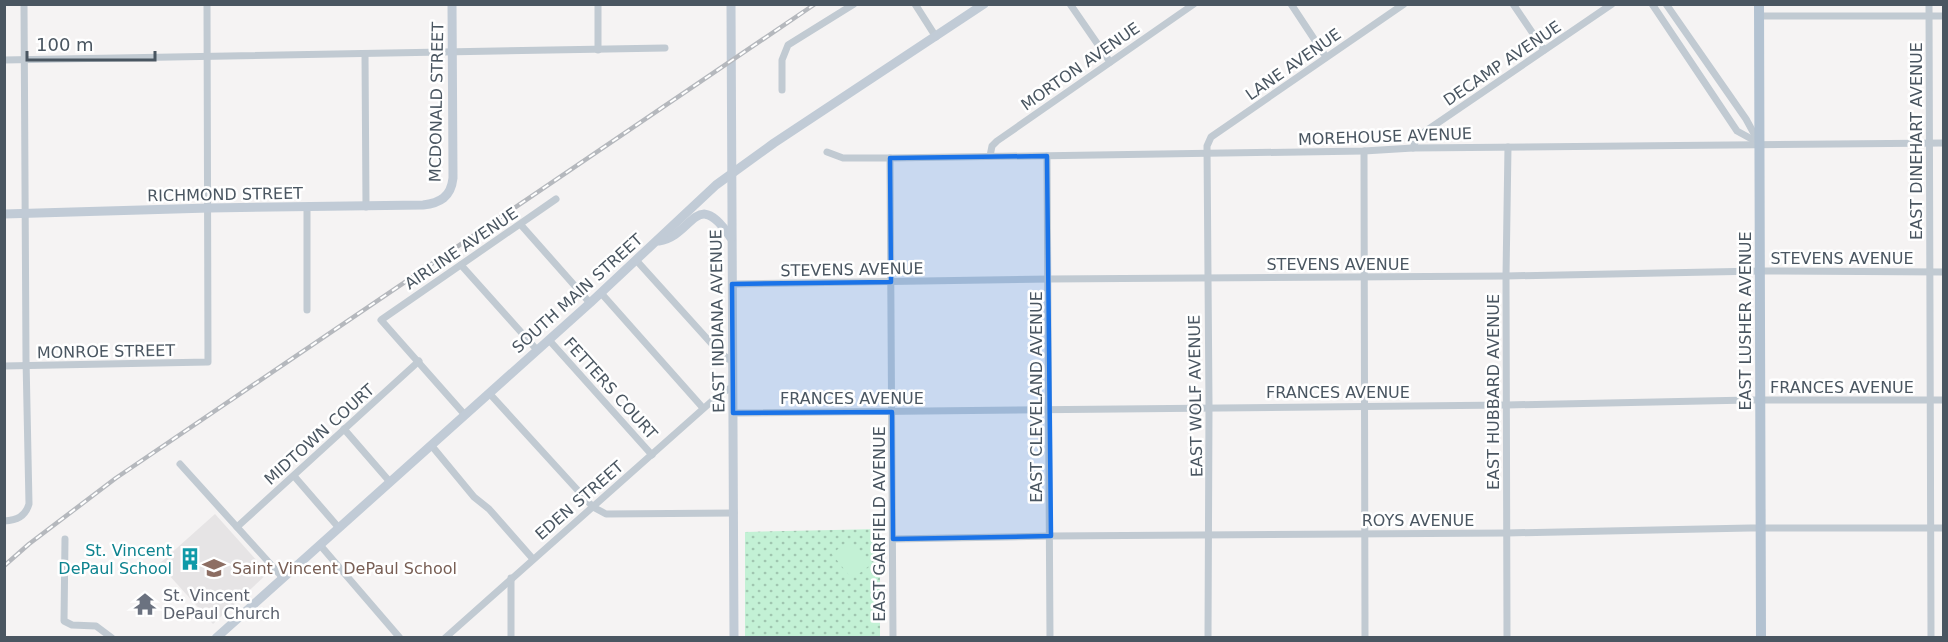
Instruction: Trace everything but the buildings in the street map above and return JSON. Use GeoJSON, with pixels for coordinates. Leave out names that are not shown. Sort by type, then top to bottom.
{"type":"FeatureCollection","features":[{"type":"Feature","properties":{"kind":"main road","name":"EAST LUSHER AVENUE"},"geometry":{"type":"LineString","coordinates":[[1759,10],[1761,638]]}},
{"type":"Feature","properties":{"kind":"street"},"geometry":{"type":"LineString","coordinates":[[4,521],[22,516],[28,504],[24,4]]}},
{"type":"Feature","properties":{"kind":"street"},"geometry":{"type":"LineString","coordinates":[[207,4],[209,208]]}},
{"type":"Feature","properties":{"kind":"street","name":"MCDONALD STREET"},"geometry":{"type":"LineString","coordinates":[[444,198],[452,185],[453,178],[452,4]]}},
{"type":"Feature","properties":{"kind":"street"},"geometry":{"type":"LineString","coordinates":[[598,4],[598,50]]}},
{"type":"Feature","properties":{"kind":"street","name":"EAST INDIANA AVENUE"},"geometry":{"type":"LineString","coordinates":[[730,4],[734,638]]}},
{"type":"Feature","properties":{"kind":"street"},"geometry":{"type":"LineString","coordinates":[[782,90],[782,60],[788,45],[854,4]]}},
{"type":"Feature","properties":{"kind":"street"},"geometry":{"type":"LineString","coordinates":[[915,4],[936,37]]}},
{"type":"Feature","properties":{"kind":"street","name":"SOUTH MAIN STREET"},"geometry":{"type":"LineString","coordinates":[[216,638],[224,634],[283,578],[601,293],[688,210],[731,174],[984,4]]}},
{"type":"Feature","properties":{"kind":"street"},"geometry":{"type":"LineString","coordinates":[[1070,4],[1110,62]]}},
{"type":"Feature","properties":{"kind":"street","name":"MORTON AVENUE"},"geometry":{"type":"LineString","coordinates":[[990,156],[992,146],[997,141],[1194,4]]}},
{"type":"Feature","properties":{"kind":"street"},"geometry":{"type":"LineString","coordinates":[[1291,4],[1326,57]]}},
{"type":"Feature","properties":{"kind":"street","name":"LANE AVENUE"},"geometry":{"type":"LineString","coordinates":[[1206,153],[1211,137],[1404,4]]}},
{"type":"Feature","properties":{"kind":"street"},"geometry":{"type":"LineString","coordinates":[[1513,4],[1544,50]]}},
{"type":"Feature","properties":{"kind":"street","name":"DECAMP AVENUE"},"geometry":{"type":"LineString","coordinates":[[1413,148],[1417,137],[1612,4]]}},
{"type":"Feature","properties":{"kind":"street"},"geometry":{"type":"LineString","coordinates":[[1652,4],[1737,131],[1759,144]]}},
{"type":"Feature","properties":{"kind":"street"},"geometry":{"type":"LineString","coordinates":[[1666,4],[1746,119],[1759,144]]}},
{"type":"Feature","properties":{"kind":"street","name":"EAST DINEHART AVENUE"},"geometry":{"type":"LineString","coordinates":[[1929,4],[1931,638]]}},
{"type":"Feature","properties":{"kind":"street"},"geometry":{"type":"LineString","coordinates":[[1759,10],[1944,16]]}},
{"type":"Feature","properties":{"kind":"street"},"geometry":{"type":"LineString","coordinates":[[4,60],[665,48]]}},
{"type":"Feature","properties":{"kind":"street"},"geometry":{"type":"LineString","coordinates":[[365,54],[366,207]]}},
{"type":"Feature","properties":{"kind":"street","name":"MOREHOUSE AVENUE"},"geometry":{"type":"LineString","coordinates":[[827,152],[843,158],[890,158],[1364,151],[1413,148],[1944,143]]}},
{"type":"Feature","properties":{"kind":"street","name":"EAST HUBBARD AVENUE"},"geometry":{"type":"LineString","coordinates":[[1507,638],[1508,147]]}},
{"type":"Feature","properties":{"kind":"street"},"geometry":{"type":"LineString","coordinates":[[1364,151],[1365,638]]}},
{"type":"Feature","properties":{"kind":"street","name":"EAST WOLF AVENUE"},"geometry":{"type":"LineString","coordinates":[[1206,153],[1209,406],[1208,638]]}},
{"type":"Feature","properties":{"kind":"street","name":"EAST CLEVELAND AVENUE"},"geometry":{"type":"LineString","coordinates":[[1047,156],[1050,638]]}},
{"type":"Feature","properties":{"kind":"street","name":"EAST GARFIELD AVENUE"},"geometry":{"type":"LineString","coordinates":[[890,158],[893,638]]}},
{"type":"Feature","properties":{"kind":"street","name":"RICHMOND STREET"},"geometry":{"type":"LineString","coordinates":[[4,214],[423,205],[434,204],[444,198]]}},
{"type":"Feature","properties":{"kind":"street","name":"AIRLINE AVENUE"},"geometry":{"type":"LineString","coordinates":[[419,361],[381,320],[556,199]]}},
{"type":"Feature","properties":{"kind":"street"},"geometry":{"type":"LineString","coordinates":[[307,207],[307,310]]}},
{"type":"Feature","properties":{"kind":"street","name":"MONROE STREET"},"geometry":{"type":"LineString","coordinates":[[4,366],[208,362],[209,208]]}},
{"type":"Feature","properties":{"kind":"street"},"geometry":{"type":"LineString","coordinates":[[657,241],[667,240],[694,218],[704,214],[714,217],[721,223],[731,238]]}},
{"type":"Feature","properties":{"kind":"street"},"geometry":{"type":"LineString","coordinates":[[521,225],[590,303]]}},
{"type":"Feature","properties":{"kind":"street"},"geometry":{"type":"LineString","coordinates":[[636,260],[720,353],[733,362]]}},
{"type":"Feature","properties":{"kind":"street"},"geometry":{"type":"LineString","coordinates":[[461,265],[537,350]]}},
{"type":"Feature","properties":{"kind":"street","name":"STEVENS AVENUE"},"geometry":{"type":"LineString","coordinates":[[732,284],[1049,279],[1364,278],[1760,271],[1944,272]]}},
{"type":"Feature","properties":{"kind":"street"},"geometry":{"type":"LineString","coordinates":[[601,293],[703,408]]}},
{"type":"Feature","properties":{"kind":"street","name":"FETTERS COURT"},"geometry":{"type":"LineString","coordinates":[[549,340],[652,455]]}},
{"type":"Feature","properties":{"kind":"street"},"geometry":{"type":"LineString","coordinates":[[419,361],[465,415]]}},
{"type":"Feature","properties":{"kind":"street","name":"MIDTOWN COURT"},"geometry":{"type":"LineString","coordinates":[[237,527],[419,361]]}},
{"type":"Feature","properties":{"kind":"street","name":"EDEN STREET"},"geometry":{"type":"LineString","coordinates":[[445,638],[703,408],[721,393],[733,387]]}},
{"type":"Feature","properties":{"kind":"street"},"geometry":{"type":"LineString","coordinates":[[489,393],[593,507],[606,514],[734,513]]}},
{"type":"Feature","properties":{"kind":"street","name":"FRANCES AVENUE"},"geometry":{"type":"LineString","coordinates":[[734,412],[1507,405],[1760,400],[1944,400]]}},
{"type":"Feature","properties":{"kind":"street"},"geometry":{"type":"LineString","coordinates":[[344,429],[390,482]]}},
{"type":"Feature","properties":{"kind":"street"},"geometry":{"type":"LineString","coordinates":[[431,445],[474,497],[489,508],[532,559]]}},
{"type":"Feature","properties":{"kind":"street"},"geometry":{"type":"LineString","coordinates":[[180,464],[283,578]]}},
{"type":"Feature","properties":{"kind":"street"},"geometry":{"type":"LineString","coordinates":[[294,476],[339,528]]}},
{"type":"Feature","properties":{"kind":"street","name":"ROYS AVENUE"},"geometry":{"type":"LineString","coordinates":[[893,539],[1761,528],[1944,528]]}},
{"type":"Feature","properties":{"kind":"street"},"geometry":{"type":"LineString","coordinates":[[65,539],[64,621],[72,625],[96,626],[112,638]]}},
{"type":"Feature","properties":{"kind":"street"},"geometry":{"type":"LineString","coordinates":[[320,545],[400,638]]}},
{"type":"Feature","properties":{"kind":"street"},"geometry":{"type":"LineString","coordinates":[[511,578],[511,638]]}},
{"type":"Feature","properties":{"kind":"highlighted area"},"geometry":{"type":"Polygon","coordinates":[[[1047,156],[1051,536],[893,539],[892,412],[733,413],[732,284],[891,282],[890,158],[1047,156]]]}},
{"type":"Feature","properties":{"kind":"shaded area","name":"Saint Vincent DePaul School"},"geometry":{"type":"Polygon","coordinates":[[[215,514],[268,573],[213,624],[159,564],[215,514]]]}},
{"type":"Feature","properties":{"kind":"green space"},"geometry":{"type":"Polygon","coordinates":[[[880,529],[880,637],[745,637],[745,532],[880,529]]]}},
{"type":"Feature","properties":{"kind":"green space"},"geometry":{"type":"Polygon","coordinates":[[[848,541],[869,566],[852,579],[832,554],[848,541]]]}},
{"type":"Feature","properties":{"kind":"railway"},"geometry":{"type":"LineString","coordinates":[[4,566],[29,544],[116,478],[815,4]]}},
{"type":"Feature","properties":{"kind":"place","name":"St. Vincent DePaul School"},"geometry":{"type":"Point","coordinates":[190,559]}},
{"type":"Feature","properties":{"kind":"place","name":"Saint Vincent DePaul School"},"geometry":{"type":"Point","coordinates":[214,568]}},
{"type":"Feature","properties":{"kind":"place","name":"St. Vincent DePaul Church"},"geometry":{"type":"Point","coordinates":[145,604]}}]}
